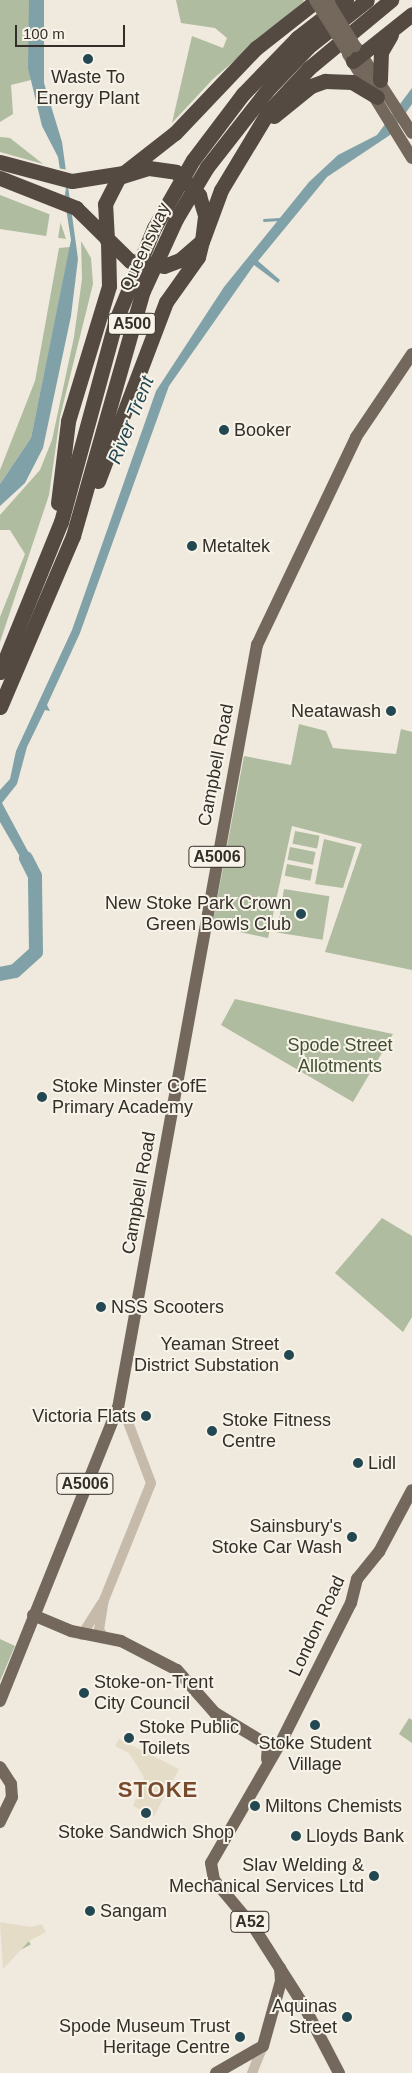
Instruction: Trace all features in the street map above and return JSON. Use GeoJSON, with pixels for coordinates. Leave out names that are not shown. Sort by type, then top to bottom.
{"type":"FeatureCollection","features":[{"type":"Feature","properties":{"kind":"highway"},"geometry":{"type":"LineString","coordinates":[[48,559],[68,421],[109,286],[106,198],[125,173],[175,133],[256,48],[316,0]]}},
{"type":"Feature","properties":{"kind":"highway","name":"Queensway"},"geometry":{"type":"LineString","coordinates":[[0,672],[48,559],[116,320],[158,220],[193,160],[243,94],[297,38],[346,0]]}},
{"type":"Feature","properties":{"kind":"highway","name":"Queensway"},"geometry":{"type":"LineString","coordinates":[[0,707],[73,536],[143,291],[176,219],[216,154],[268,88],[308,47],[367,0]]}},
{"type":"Feature","properties":{"kind":"highway"},"geometry":{"type":"LineString","coordinates":[[0,178],[60,199],[76,208],[107,242],[130,260],[164,266],[180,260],[202,240],[221,190],[268,112],[309,68],[391,0]]}},
{"type":"Feature","properties":{"kind":"highway"},"geometry":{"type":"LineString","coordinates":[[354,53],[394,30],[412,14]]}},
{"type":"Feature","properties":{"kind":"highway"},"geometry":{"type":"LineString","coordinates":[[248,143],[276,114],[318,83],[352,82],[381,93],[381,52],[394,30]]}},
{"type":"Feature","properties":{"kind":"highway"},"geometry":{"type":"LineString","coordinates":[[0,162],[72,181],[159,167],[176,172],[199,195],[205,215],[198,257],[166,302],[110,455],[73,536]]}},
{"type":"Feature","properties":{"kind":"main road"},"geometry":{"type":"LineString","coordinates":[[316,0],[381,93],[409,128]]}},
{"type":"Feature","properties":{"kind":"main road"},"geometry":{"type":"LineString","coordinates":[[327,0],[354,53]]}},
{"type":"Feature","properties":{"kind":"main road"},"geometry":{"type":"LineString","coordinates":[[381,93],[397,132],[412,158]]}},
{"type":"Feature","properties":{"kind":"main road","name":"Campbell Road"},"geometry":{"type":"LineString","coordinates":[[118,1408],[257,645],[356,437],[412,354]]}},
{"type":"Feature","properties":{"kind":"main road","name":"A5006"},"geometry":{"type":"LineString","coordinates":[[33,1614],[118,1408]]}},
{"type":"Feature","properties":{"kind":"main road","name":"London Road"},"geometry":{"type":"LineString","coordinates":[[281,1975],[237,1904],[214,1880],[214,1854],[300,1701],[351,1603],[357,1579],[379,1552],[412,1490]]}},
{"type":"Feature","properties":{"kind":"main road","name":"A5006"},"geometry":{"type":"LineString","coordinates":[[47,1621],[50,1573]]}},
{"type":"Feature","properties":{"kind":"main road"},"geometry":{"type":"LineString","coordinates":[[0,1701],[29,1631],[33,1614],[82,1635],[104,1637],[139,1648],[177,1670],[215,1713],[260,1738],[269,1748],[267,1759]]}},
{"type":"Feature","properties":{"kind":"main road"},"geometry":{"type":"LineString","coordinates":[[29,1631],[38,1621],[47,1621]]}},
{"type":"Feature","properties":{"kind":"main road","name":"London Road"},"geometry":{"type":"LineString","coordinates":[[260,1738],[272,1738],[300,1701]]}},
{"type":"Feature","properties":{"kind":"main road"},"geometry":{"type":"LineString","coordinates":[[0,1822],[12,1798],[1,1770]]}},
{"type":"Feature","properties":{"kind":"main road"},"geometry":{"type":"LineString","coordinates":[[216,2073],[263,2046],[276,2006],[281,1975]]}},
{"type":"Feature","properties":{"kind":"main road","name":"A52"},"geometry":{"type":"LineString","coordinates":[[281,1975],[309,2018],[339,2073]]}},
{"type":"Feature","properties":{"kind":"main road","name":"A52"},"geometry":{"type":"LineString","coordinates":[[276,2006],[282,2000],[294,2001],[309,2018]]}},
{"type":"Feature","properties":{"kind":"street"},"geometry":{"type":"LineString","coordinates":[[82,1635],[104,1600],[151,1484],[126,1417],[118,1408]]}},
{"type":"Feature","properties":{"kind":"street"},"geometry":{"type":"LineString","coordinates":[[104,1600],[99,1630],[104,1637]]}},
{"type":"Feature","properties":{"kind":"street"},"geometry":{"type":"LineString","coordinates":[[253,2073],[263,2046]]}},
{"type":"Feature","properties":{"kind":"street"},"geometry":{"type":"LineString","coordinates":[[248,2056],[253,2073]]}},
{"type":"Feature","properties":{"kind":"green space"},"geometry":{"type":"Polygon","coordinates":[[[0,0],[29,0],[31,80],[11,85],[13,114],[0,122],[0,0]]]}},
{"type":"Feature","properties":{"kind":"green space"},"geometry":{"type":"Polygon","coordinates":[[[176,0],[304,1],[213,79],[172,123],[192,36],[223,48],[227,38],[215,28],[181,23],[176,0]]]}},
{"type":"Feature","properties":{"kind":"green space"},"geometry":{"type":"Polygon","coordinates":[[[0,137],[10,138],[43,164],[0,152],[0,137]]]}},
{"type":"Feature","properties":{"kind":"green space"},"geometry":{"type":"Polygon","coordinates":[[[0,195],[59,218],[66,239],[0,229],[0,195]]]}},
{"type":"Feature","properties":{"kind":"green space"},"geometry":{"type":"Polygon","coordinates":[[[81,241],[91,258],[93,284],[60,417],[49,495],[0,642],[0,617],[25,554],[10,530],[0,530],[0,515],[40,470],[52,440],[74,337],[82,279],[81,241]]]}},
{"type":"Feature","properties":{"kind":"green space"},"geometry":{"type":"Polygon","coordinates":[[[70,247],[31,438],[0,484],[0,470],[35,381],[59,248],[70,247]]]}},
{"type":"Feature","properties":{"kind":"green space"},"geometry":{"type":"Polygon","coordinates":[[[299,724],[326,731],[333,748],[396,754],[401,729],[412,732],[412,970],[325,952],[362,844],[292,826],[268,938],[212,926],[244,756],[291,765],[299,724]]]}},
{"type":"Feature","properties":{"kind":"green space"},"geometry":{"type":"Polygon","coordinates":[[[295,831],[320,836],[317,849],[293,844],[295,831]]]}},
{"type":"Feature","properties":{"kind":"green space","name":"New Stoke Park Crown Green Bowls Club"},"geometry":{"type":"Polygon","coordinates":[[[324,839],[356,847],[343,888],[315,884],[324,839]]]}},
{"type":"Feature","properties":{"kind":"green space"},"geometry":{"type":"Polygon","coordinates":[[[290,847],[316,852],[313,865],[288,860],[290,847]]]}},
{"type":"Feature","properties":{"kind":"green space"},"geometry":{"type":"Polygon","coordinates":[[[287,864],[313,869],[310,881],[285,876],[287,864]]]}},
{"type":"Feature","properties":{"kind":"green space","name":"New Stoke Park Crown Green Bowls Club"},"geometry":{"type":"Polygon","coordinates":[[[284,889],[329,896],[323,940],[277,932],[284,889]]]}},
{"type":"Feature","properties":{"kind":"green space","name":"Spode Street Allotments"},"geometry":{"type":"Polygon","coordinates":[[[235,999],[393,1034],[353,1102],[221,1025],[235,999]]]}},
{"type":"Feature","properties":{"kind":"green space"},"geometry":{"type":"Polygon","coordinates":[[[382,1218],[412,1236],[412,1317],[403,1332],[335,1273],[382,1218]]]}},
{"type":"Feature","properties":{"kind":"green space"},"geometry":{"type":"Polygon","coordinates":[[[0,1639],[15,1646],[0,1681],[0,1639]]]}},
{"type":"Feature","properties":{"kind":"green space"},"geometry":{"type":"Polygon","coordinates":[[[409,1718],[412,1720],[412,1743],[399,1734],[409,1718]]]}},
{"type":"Feature","properties":{"kind":"green space"},"geometry":{"type":"Polygon","coordinates":[[[29,1941],[31,1945],[6,1957],[4,1954],[29,1941]]]}},
{"type":"Feature","properties":{"kind":"shaded area"},"geometry":{"type":"Polygon","coordinates":[[[119,1739],[179,1769],[154,1816],[133,1806],[144,1777],[129,1753],[115,1746],[119,1739]]]}},
{"type":"Feature","properties":{"kind":"shaded area"},"geometry":{"type":"Polygon","coordinates":[[[0,1922],[31,1927],[42,1924],[46,1932],[29,1941],[3,1969],[0,1922]]]}},
{"type":"Feature","properties":{"kind":"water"},"geometry":{"type":"Polygon","coordinates":[[[29,0],[44,0],[44,83],[62,142],[78,259],[71,316],[43,448],[25,483],[0,506],[0,484],[31,438],[71,240],[58,157],[42,126],[28,68],[29,0]]]}},
{"type":"Feature","properties":{"kind":"water"},"geometry":{"type":"Polygon","coordinates":[[[412,88],[412,104],[390,135],[327,177],[258,261],[280,280],[278,283],[254,265],[169,386],[80,633],[47,705],[50,711],[45,710],[27,747],[17,784],[2,803],[39,872],[30,874],[0,822],[0,790],[10,779],[16,751],[72,630],[156,391],[224,287],[309,182],[338,155],[377,135],[412,88]]]}},
{"type":"Feature","properties":{"kind":"pier"},"geometry":{"type":"Polygon","coordinates":[[[57,168],[69,170],[58,241],[46,239],[57,168]]]}},
{"type":"Feature","properties":{"kind":"waterway"},"geometry":{"type":"LineString","coordinates":[[264,220],[279,219]]}},
{"type":"Feature","properties":{"kind":"waterway","name":"River Trent"},"geometry":{"type":"LineString","coordinates":[[0,974],[15,971],[36,952],[35,876],[26,858]]}},
{"type":"Feature","properties":{"kind":"place","name":"Waste To Energy Plant"},"geometry":{"type":"Point","coordinates":[88,59]}},
{"type":"Feature","properties":{"kind":"place","name":"Booker"},"geometry":{"type":"Point","coordinates":[224,430]}},
{"type":"Feature","properties":{"kind":"place","name":"Metaltek"},"geometry":{"type":"Point","coordinates":[192,546]}},
{"type":"Feature","properties":{"kind":"place","name":"Neatawash"},"geometry":{"type":"Point","coordinates":[391,711]}},
{"type":"Feature","properties":{"kind":"place","name":"New Stoke Park Crown Green Bowls Club"},"geometry":{"type":"Point","coordinates":[301,914]}},
{"type":"Feature","properties":{"kind":"place","name":"Stoke Minster CofE Primary Academy"},"geometry":{"type":"Point","coordinates":[42,1097]}},
{"type":"Feature","properties":{"kind":"place","name":"NSS Scooters"},"geometry":{"type":"Point","coordinates":[101,1307]}},
{"type":"Feature","properties":{"kind":"place","name":"Yeaman Street District Substation"},"geometry":{"type":"Point","coordinates":[289,1355]}},
{"type":"Feature","properties":{"kind":"place","name":"Victoria Flats"},"geometry":{"type":"Point","coordinates":[146,1416]}},
{"type":"Feature","properties":{"kind":"place","name":"Stoke Fitness Centre"},"geometry":{"type":"Point","coordinates":[212,1431]}},
{"type":"Feature","properties":{"kind":"place","name":"Lidl"},"geometry":{"type":"Point","coordinates":[358,1463]}},
{"type":"Feature","properties":{"kind":"place","name":"Sainsbury's Stoke Car Wash"},"geometry":{"type":"Point","coordinates":[352,1537]}},
{"type":"Feature","properties":{"kind":"place","name":"Stoke-on-Trent City Council"},"geometry":{"type":"Point","coordinates":[84,1693]}},
{"type":"Feature","properties":{"kind":"place","name":"Stoke Student Village"},"geometry":{"type":"Point","coordinates":[315,1725]}},
{"type":"Feature","properties":{"kind":"place","name":"Stoke Public Toilets"},"geometry":{"type":"Point","coordinates":[129,1738]}},
{"type":"Feature","properties":{"kind":"place","name":"Miltons Chemists"},"geometry":{"type":"Point","coordinates":[255,1806]}},
{"type":"Feature","properties":{"kind":"place","name":"Stoke Sandwich Shop"},"geometry":{"type":"Point","coordinates":[146,1813]}},
{"type":"Feature","properties":{"kind":"place","name":"Lloyds Bank"},"geometry":{"type":"Point","coordinates":[296,1836]}},
{"type":"Feature","properties":{"kind":"place","name":"Slav Welding & Mechanical Services Ltd"},"geometry":{"type":"Point","coordinates":[374,1876]}},
{"type":"Feature","properties":{"kind":"place","name":"Sangam"},"geometry":{"type":"Point","coordinates":[90,1911]}},
{"type":"Feature","properties":{"kind":"place","name":"Aquinas Street"},"geometry":{"type":"Point","coordinates":[347,2017]}},
{"type":"Feature","properties":{"kind":"place","name":"Spode Museum Trust Heritage Centre"},"geometry":{"type":"Point","coordinates":[240,2037]}},
{"type":"Feature","properties":{"kind":"district","name":"STOKE"},"geometry":{"type":"Point","coordinates":[158,1790]}}]}
